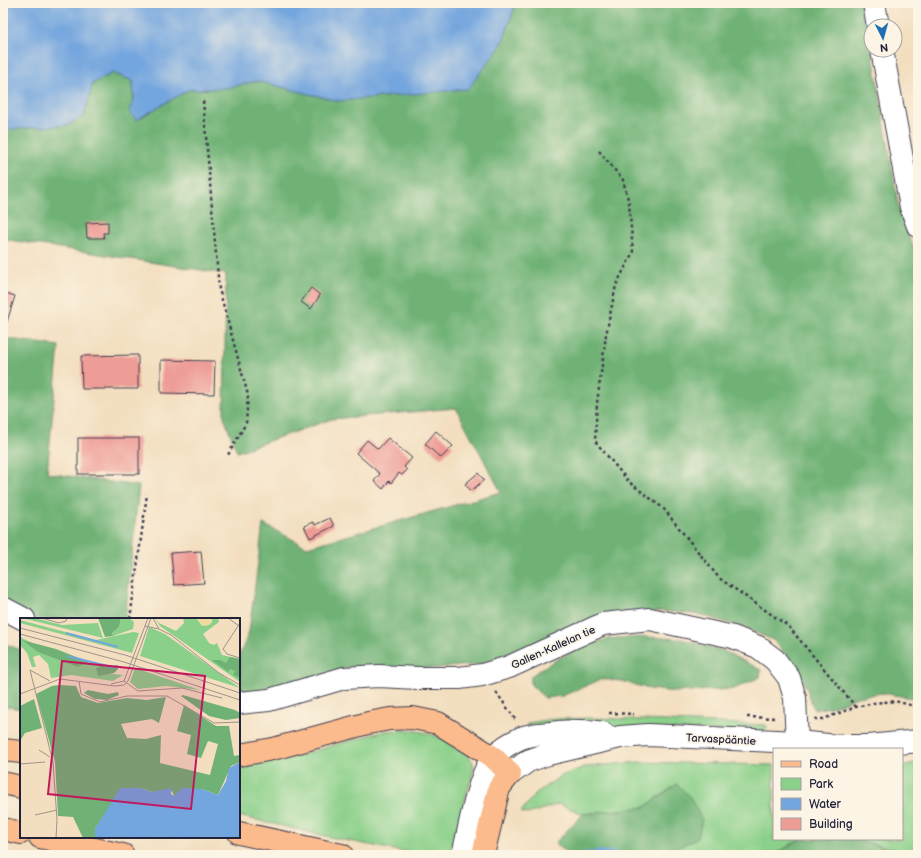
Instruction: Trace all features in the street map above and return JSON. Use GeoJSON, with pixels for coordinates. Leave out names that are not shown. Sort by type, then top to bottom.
{"type":"FeatureCollection","features":[{"type":"Feature","properties":{"kind":"main road"},"geometry":{"type":"LineString","coordinates":[[240,755],[273,749],[390,718],[413,718],[438,723],[493,757],[510,774]]}},
{"type":"Feature","properties":{"kind":"main road"},"geometry":{"type":"LineString","coordinates":[[3,750],[20,752]]}},
{"type":"Feature","properties":{"kind":"main road","name":"Tarvaspääntie"},"geometry":{"type":"LineString","coordinates":[[483,855],[485,803],[510,774]]}},
{"type":"Feature","properties":{"kind":"main road"},"geometry":{"type":"LineString","coordinates":[[3,783],[20,787]]}},
{"type":"Feature","properties":{"kind":"main road"},"geometry":{"type":"LineString","coordinates":[[3,829],[20,833]]}},
{"type":"Feature","properties":{"kind":"main road"},"geometry":{"type":"LineString","coordinates":[[240,834],[342,855]]}},
{"type":"Feature","properties":{"kind":"main road"},"geometry":{"type":"LineString","coordinates":[[45,838],[123,855]]}},
{"type":"Feature","properties":{"kind":"street"},"geometry":{"type":"LineString","coordinates":[[874,3],[877,18]]}},
{"type":"Feature","properties":{"kind":"street"},"geometry":{"type":"LineString","coordinates":[[883,58],[911,206],[918,226]]}},
{"type":"Feature","properties":{"kind":"street"},"geometry":{"type":"LineString","coordinates":[[3,608],[22,618]]}},
{"type":"Feature","properties":{"kind":"street","name":"Gallen-Kallelan tie"},"geometry":{"type":"LineString","coordinates":[[240,704],[269,700],[344,678],[379,676],[459,678],[482,675],[509,667],[603,624],[650,619],[733,637],[758,647],[775,660],[788,678],[795,698],[798,742]]}},
{"type":"Feature","properties":{"kind":"street","name":"Tarvaspääntie"},"geometry":{"type":"LineString","coordinates":[[463,855],[485,803],[483,775],[493,757],[507,746],[532,734],[596,732],[620,737]]}},
{"type":"Feature","properties":{"kind":"street","name":"Tarvaspääntie"},"geometry":{"type":"LineString","coordinates":[[510,774],[528,761],[548,754],[620,737],[648,735],[798,742],[838,746],[869,746],[918,740]]}},
{"type":"Feature","properties":{"kind":"path"},"geometry":{"type":"LineString","coordinates":[[203,101],[219,290],[248,395],[246,423],[228,455]]}},
{"type":"Feature","properties":{"kind":"path"},"geometry":{"type":"LineString","coordinates":[[599,150],[623,180],[630,203],[633,252],[616,285],[606,335],[597,403],[595,441],[629,482],[663,508],[719,578],[788,626],[856,707]]}},
{"type":"Feature","properties":{"kind":"path"},"geometry":{"type":"LineString","coordinates":[[130,618],[147,494]]}},
{"type":"Feature","properties":{"kind":"path"},"geometry":{"type":"LineString","coordinates":[[741,717],[823,719],[856,707],[874,703],[896,702],[918,707]]}},
{"type":"Feature","properties":{"kind":"path"},"geometry":{"type":"LineString","coordinates":[[608,713],[639,714]]}},
{"type":"Feature","properties":{"kind":"path"},"geometry":{"type":"LineString","coordinates":[[515,719],[522,718]]}},
{"type":"Feature","properties":{"kind":"green space"},"geometry":{"type":"Polygon","coordinates":[[[516,3],[864,3],[866,18],[863,18],[863,58],[873,58],[899,210],[918,259],[918,699],[882,693],[857,697],[835,706],[814,710],[807,689],[793,663],[773,640],[747,629],[702,615],[662,611],[589,620],[483,664],[436,668],[351,667],[258,691],[240,694],[240,654],[249,632],[263,524],[307,547],[501,492],[456,408],[332,419],[237,452],[224,417],[226,274],[3,239],[3,130],[68,125],[84,116],[93,83],[113,73],[133,81],[134,99],[130,112],[136,120],[188,90],[226,88],[257,81],[338,101],[502,44],[516,3]]]}},
{"type":"Feature","properties":{"kind":"green space"},"geometry":{"type":"Polygon","coordinates":[[[3,338],[59,346],[47,473],[139,486],[125,618],[33,618],[3,603],[3,338]]]}},
{"type":"Feature","properties":{"kind":"green space"},"geometry":{"type":"Polygon","coordinates":[[[645,637],[681,639],[724,651],[761,670],[760,677],[734,689],[675,692],[650,689],[621,681],[602,679],[562,696],[545,698],[531,685],[531,676],[549,664],[577,649],[608,639],[645,637]]]}},
{"type":"Feature","properties":{"kind":"green space"},"geometry":{"type":"Polygon","coordinates":[[[3,643],[20,650],[20,709],[3,706],[3,643]]]}},
{"type":"Feature","properties":{"kind":"green space"},"geometry":{"type":"Polygon","coordinates":[[[592,718],[766,725],[767,729],[758,732],[526,725],[528,723],[553,719],[592,718]]]}},
{"type":"Feature","properties":{"kind":"green space"},"geometry":{"type":"Polygon","coordinates":[[[404,730],[423,732],[442,738],[460,748],[472,761],[474,769],[449,855],[420,855],[334,838],[240,816],[240,769],[299,755],[385,731],[404,730]]]}},
{"type":"Feature","properties":{"kind":"green space"},"geometry":{"type":"Polygon","coordinates":[[[639,762],[773,765],[773,840],[798,840],[774,855],[664,855],[698,837],[677,784],[645,807],[583,814],[559,804],[527,814],[521,812],[536,793],[561,776],[584,767],[639,762]]]}},
{"type":"Feature","properties":{"kind":"green space"},"geometry":{"type":"Polygon","coordinates":[[[918,762],[918,855],[856,840],[903,840],[903,766],[918,762]]]}},
{"type":"Feature","properties":{"kind":"green space"},"geometry":{"type":"Polygon","coordinates":[[[677,784],[690,797],[702,820],[698,837],[664,855],[568,854],[555,843],[583,814],[645,807],[677,784]]]}},
{"type":"Feature","properties":{"kind":"green space"},"geometry":{"type":"Polygon","coordinates":[[[798,840],[856,840],[916,855],[774,855],[798,840]]]}},
{"type":"Feature","properties":{"kind":"water"},"geometry":{"type":"Polygon","coordinates":[[[3,3],[516,3],[502,44],[468,89],[338,101],[257,81],[226,88],[188,90],[136,120],[130,112],[134,99],[133,81],[113,73],[93,83],[84,116],[68,125],[3,130],[3,3]]]}},
{"type":"Feature","properties":{"kind":"building"},"geometry":{"type":"Polygon","coordinates":[[[108,222],[108,233],[103,233],[104,238],[87,238],[86,223],[108,222]]]}},
{"type":"Feature","properties":{"kind":"building"},"geometry":{"type":"Polygon","coordinates":[[[311,288],[320,295],[311,309],[301,302],[311,288]]]}},
{"type":"Feature","properties":{"kind":"building"},"geometry":{"type":"Polygon","coordinates":[[[3,292],[15,296],[5,328],[3,327],[3,292]]]}},
{"type":"Feature","properties":{"kind":"building"},"geometry":{"type":"Polygon","coordinates":[[[138,355],[138,389],[82,389],[81,356],[138,355]]]}},
{"type":"Feature","properties":{"kind":"building"},"geometry":{"type":"Polygon","coordinates":[[[161,360],[215,361],[214,394],[161,393],[161,360]]]}},
{"type":"Feature","properties":{"kind":"building"},"geometry":{"type":"Polygon","coordinates":[[[436,431],[453,446],[441,458],[425,444],[436,431]]]}},
{"type":"Feature","properties":{"kind":"building"},"geometry":{"type":"Polygon","coordinates":[[[78,438],[139,438],[139,474],[78,474],[78,438]]]}},
{"type":"Feature","properties":{"kind":"building"},"geometry":{"type":"Polygon","coordinates":[[[388,438],[412,458],[404,467],[407,470],[402,475],[399,473],[391,483],[389,481],[383,489],[374,481],[380,474],[356,453],[367,440],[378,449],[388,438]]]}},
{"type":"Feature","properties":{"kind":"building"},"geometry":{"type":"Polygon","coordinates":[[[478,473],[484,480],[471,491],[465,484],[478,473]]]}},
{"type":"Feature","properties":{"kind":"building"},"geometry":{"type":"Polygon","coordinates":[[[330,518],[334,526],[310,538],[304,526],[313,522],[315,525],[330,518]]]}},
{"type":"Feature","properties":{"kind":"building"},"geometry":{"type":"Polygon","coordinates":[[[201,551],[204,583],[174,585],[171,553],[201,551]]]}},
{"type":"Feature","properties":{"kind":"waterway"},"geometry":{"type":"LineString","coordinates":[[584,855],[600,853],[620,855]]}}]}
